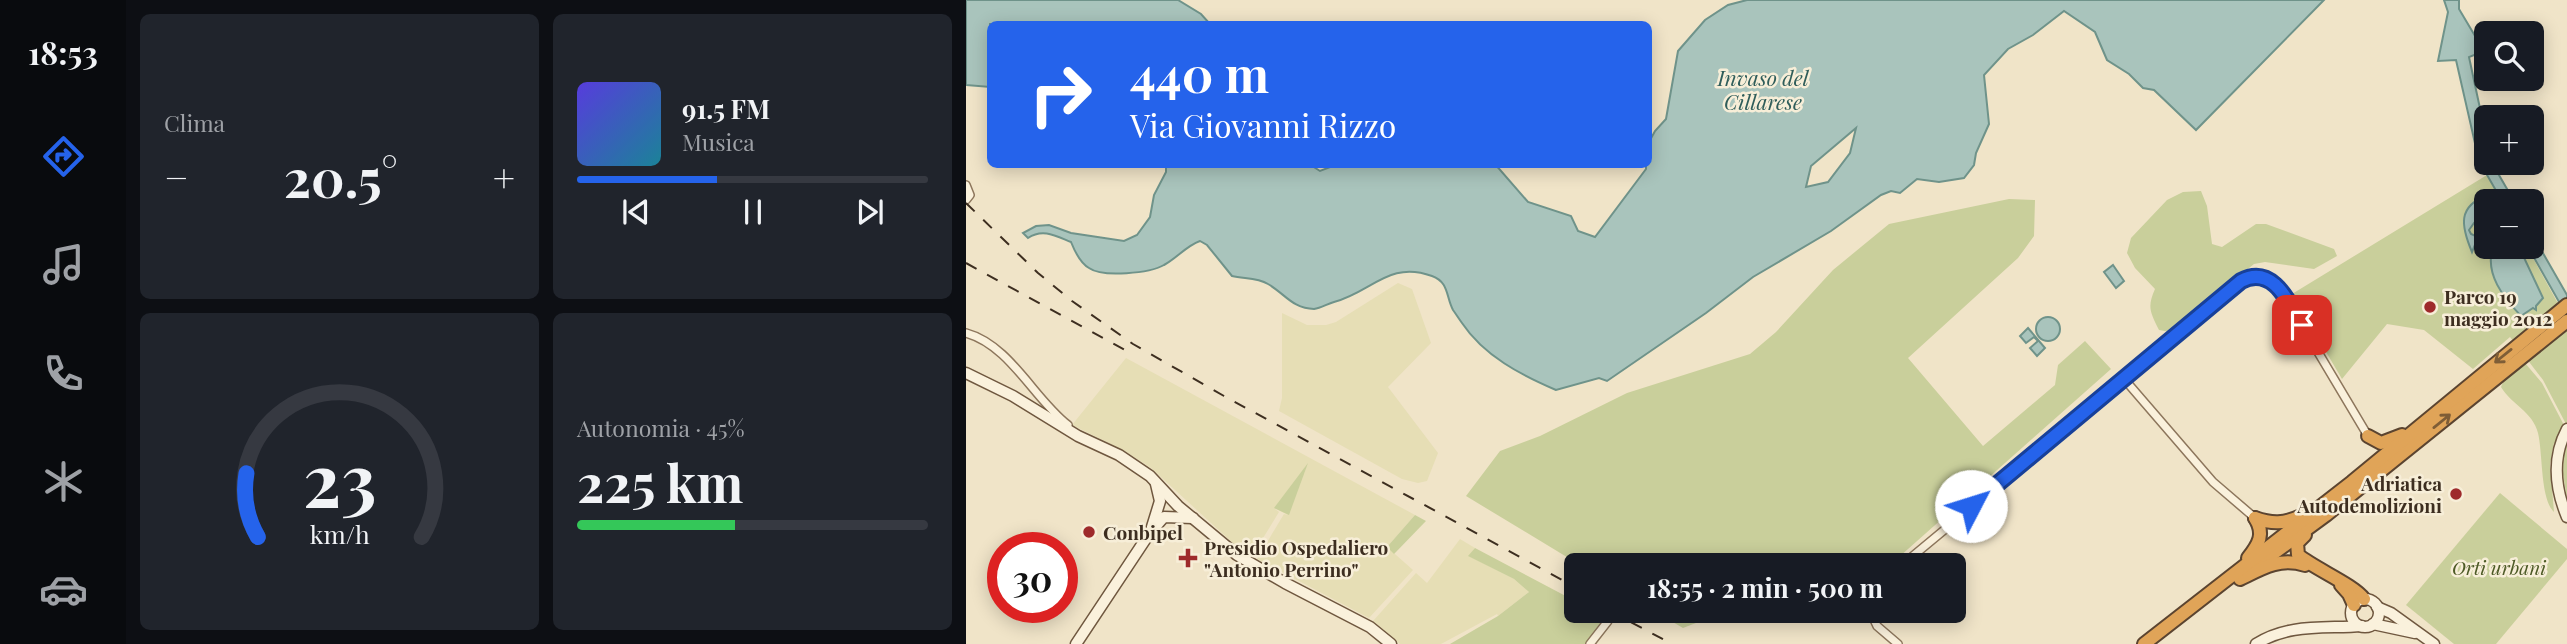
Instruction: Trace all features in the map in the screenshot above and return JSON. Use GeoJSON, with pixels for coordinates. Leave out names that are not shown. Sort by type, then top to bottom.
{"type":"FeatureCollection","features":[{"type":"Feature","properties":{"kind":"highway"},"geometry":{"type":"LineString","coordinates":[[2144,644],[2324,510],[2482,381],[2567,305]]}},
{"type":"Feature","properties":{"kind":"highway"},"geometry":{"type":"LineString","coordinates":[[2356,607],[2357,590],[2311,566],[2298,555],[2297,543],[2352,482],[2423,422],[2567,321]]}},
{"type":"Feature","properties":{"kind":"highway"},"geometry":{"type":"LineString","coordinates":[[2368,436],[2381,443],[2423,422]]}},
{"type":"Feature","properties":{"kind":"highway"},"geometry":{"type":"LineString","coordinates":[[2352,482],[2371,455],[2368,436]]}},
{"type":"Feature","properties":{"kind":"highway"},"geometry":{"type":"LineString","coordinates":[[2255,518],[2277,523],[2288,522],[2324,510]]}},
{"type":"Feature","properties":{"kind":"highway"},"geometry":{"type":"LineString","coordinates":[[2157,644],[2237,576],[2260,540],[2261,531],[2255,518]]}},
{"type":"Feature","properties":{"kind":"highway"},"geometry":{"type":"LineString","coordinates":[[2237,576],[2280,561],[2294,561],[2311,566]]}},
{"type":"Feature","properties":{"kind":"street"},"geometry":{"type":"LineString","coordinates":[[966,185],[970,195],[966,200]]}},
{"type":"Feature","properties":{"kind":"street"},"geometry":{"type":"LineString","coordinates":[[1916,553],[2249,277],[2260,276],[2272,281],[2281,290],[2368,436]]}},
{"type":"Feature","properties":{"kind":"street"},"geometry":{"type":"LineString","coordinates":[[966,332],[1003,356],[1032,384],[1056,416],[1079,436]]}},
{"type":"Feature","properties":{"kind":"street"},"geometry":{"type":"LineString","coordinates":[[966,373],[1013,396],[1079,436],[1119,455],[1155,482],[1174,502],[1237,555],[1285,583],[1359,620],[1391,644]]}},
{"type":"Feature","properties":{"kind":"street"},"geometry":{"type":"LineString","coordinates":[[2124,380],[2213,482],[2255,518]]}},
{"type":"Feature","properties":{"kind":"street"},"geometry":{"type":"LineString","coordinates":[[2567,429],[2559,450],[2556,477],[2567,517]]}},
{"type":"Feature","properties":{"kind":"street"},"geometry":{"type":"LineString","coordinates":[[1155,482],[1164,511]]}},
{"type":"Feature","properties":{"kind":"street"},"geometry":{"type":"LineString","coordinates":[[1164,511],[1177,512],[1174,502]]}},
{"type":"Feature","properties":{"kind":"street"},"geometry":{"type":"LineString","coordinates":[[1076,644],[1164,511],[1174,502]]}},
{"type":"Feature","properties":{"kind":"street"},"geometry":{"type":"LineString","coordinates":[[1164,511],[1194,518]]}},
{"type":"Feature","properties":{"kind":"street"},"geometry":{"type":"LineString","coordinates":[[2326,626],[2370,600],[2429,641]]}},
{"type":"Feature","properties":{"kind":"street"},"geometry":{"type":"LineString","coordinates":[[2356,607],[2356,623],[2362,626]]}},
{"type":"Feature","properties":{"kind":"street"},"geometry":{"type":"LineString","coordinates":[[2373,624],[2378,616],[2378,607]]}},
{"type":"Feature","properties":{"kind":"street"},"geometry":{"type":"LineString","coordinates":[[1590,644],[1606,623]]}},
{"type":"Feature","properties":{"kind":"street"},"geometry":{"type":"LineString","coordinates":[[1876,623],[1898,644]]}},
{"type":"Feature","properties":{"kind":"street"},"geometry":{"type":"LineString","coordinates":[[2256,644],[2265,638],[2293,629],[2373,624],[2392,626],[2429,641]]}},
{"type":"Feature","properties":{"kind":"shaded area"},"geometry":{"type":"Polygon","coordinates":[[[1398,283],[1412,289],[1431,343],[1388,387],[1438,453],[1427,481],[1418,483],[1402,479],[1279,411],[1282,398],[1282,313],[1307,325],[1326,325],[1336,322],[1398,283]]]}},
{"type":"Feature","properties":{"kind":"shaded area"},"geometry":{"type":"Polygon","coordinates":[[[1126,358],[1415,515],[1387,547],[1413,570],[1369,618],[1257,559],[1284,514],[1288,515],[1274,508],[1279,512],[1252,556],[1234,544],[1151,468],[1123,450],[1072,425],[1126,358]]]}},
{"type":"Feature","properties":{"kind":"shaded area"},"geometry":{"type":"Polygon","coordinates":[[[1460,539],[1475,548],[1469,556],[1514,579],[1529,592],[1498,616],[1497,614],[1441,644],[1400,644],[1373,621],[1416,573],[1427,583],[1460,539]]]}},
{"type":"Feature","properties":{"kind":"green space","name":"Parco 19 maggio 2012"},"geometry":{"type":"Polygon","coordinates":[[[2487,175],[2495,189],[2474,189],[2474,259],[2534,259],[2567,320],[2567,426],[2543,380],[2510,337],[2473,369],[2424,330],[2387,324],[2342,379],[2292,294],[2487,175]]]}},
{"type":"Feature","properties":{"kind":"green space"},"geometry":{"type":"Polygon","coordinates":[[[2201,191],[2207,206],[2212,244],[2222,247],[2256,224],[2266,224],[2334,249],[2337,256],[2314,269],[2265,262],[2254,264],[2170,332],[2159,330],[2151,310],[2155,289],[2135,268],[2127,253],[2131,238],[2167,200],[2183,192],[2201,191]]]}},
{"type":"Feature","properties":{"kind":"green space"},"geometry":{"type":"Polygon","coordinates":[[[2009,199],[2035,200],[2034,236],[2018,258],[1908,358],[1983,446],[2055,385],[2058,365],[2085,341],[2111,369],[1904,553],[1564,553],[1564,555],[1466,496],[1500,451],[1540,436],[1627,393],[1750,354],[1776,332],[1833,270],[1889,224],[2009,199]]]}},
{"type":"Feature","properties":{"kind":"green space"},"geometry":{"type":"Polygon","coordinates":[[[2525,363],[2542,383],[2567,431],[2567,499],[2563,474],[2564,450],[2554,443],[2550,464],[2554,512],[2546,497],[2538,433],[2532,419],[2501,387],[2504,380],[2525,363]]]}},
{"type":"Feature","properties":{"kind":"green space"},"geometry":{"type":"Polygon","coordinates":[[[1308,463],[1289,515],[1274,508],[1308,463]]]}},
{"type":"Feature","properties":{"kind":"green space","name":"Orti urbani"},"geometry":{"type":"Polygon","coordinates":[[[2500,493],[2567,549],[2567,559],[2496,644],[2454,644],[2406,605],[2500,493]]]}},
{"type":"Feature","properties":{"kind":"green space"},"geometry":{"type":"Polygon","coordinates":[[[1415,515],[1426,521],[1394,554],[1387,547],[1415,515]]]}},
{"type":"Feature","properties":{"kind":"green space"},"geometry":{"type":"Polygon","coordinates":[[[1475,548],[1564,595],[1564,623],[1602,623],[1586,644],[1450,644],[1498,616],[1529,592],[1514,579],[1468,556],[1475,548]]]}},
{"type":"Feature","properties":{"kind":"green space"},"geometry":{"type":"Polygon","coordinates":[[[1674,623],[1696,623],[1683,628],[1674,623]]]}},
{"type":"Feature","properties":{"kind":"water"},"geometry":{"type":"Polygon","coordinates":[[[966,0],[1178,0],[1207,21],[987,21],[987,87],[966,85],[966,0]]]}},
{"type":"Feature","properties":{"kind":"water","name":"Invaso del Cillarese"},"geometry":{"type":"Polygon","coordinates":[[[1747,0],[2324,0],[2196,130],[2154,90],[2143,88],[2129,74],[2107,60],[2095,32],[2064,11],[2033,35],[2008,49],[1984,75],[1989,124],[1976,153],[1974,165],[1964,178],[1939,182],[1917,179],[1900,193],[1891,191],[1881,195],[1831,231],[1753,277],[1607,381],[1599,378],[1556,390],[1517,371],[1492,355],[1471,335],[1453,310],[1441,282],[1417,272],[1392,275],[1347,297],[1314,309],[1294,303],[1264,282],[1232,276],[1207,245],[1200,241],[1157,268],[1115,274],[1096,271],[1086,266],[1071,242],[1044,233],[1028,238],[1023,233],[1036,226],[1049,225],[1071,233],[1124,241],[1137,235],[1150,217],[1154,195],[1166,168],[1315,168],[1320,171],[1328,168],[1498,168],[1528,202],[1571,216],[1578,231],[1595,237],[1646,168],[1652,168],[1652,136],[1666,119],[1678,51],[1705,20],[1728,5],[1747,0]],[[1856,128],[1811,166],[1806,187],[1828,182],[1850,153],[1856,128]]]}},
{"type":"Feature","properties":{"kind":"water"},"geometry":{"type":"Polygon","coordinates":[[[2444,0],[2459,0],[2459,9],[2474,34],[2474,55],[2469,57],[2474,91],[2476,91],[2479,105],[2474,105],[2474,139],[2456,60],[2438,61],[2448,12],[2444,0]]]}},
{"type":"Feature","properties":{"kind":"water"},"geometry":{"type":"Polygon","coordinates":[[[2487,175],[2499,175],[2507,189],[2495,189],[2487,175]]]}},
{"type":"Feature","properties":{"kind":"water"},"geometry":{"type":"Polygon","coordinates":[[[2474,203],[2474,223],[2469,230],[2474,235],[2472,252],[2464,225],[2466,211],[2474,203]]]}},
{"type":"Feature","properties":{"kind":"water"},"geometry":{"type":"Polygon","coordinates":[[[2544,255],[2567,295],[2567,316],[2535,259],[2544,259],[2544,255]]]}},
{"type":"Feature","properties":{"kind":"water"},"geometry":{"type":"Polygon","coordinates":[[[2491,259],[2525,259],[2543,298],[2536,310],[2533,308],[2521,316],[2497,285],[2491,259]]]}},
{"type":"Feature","properties":{"kind":"water"},"geometry":{"type":"Polygon","coordinates":[[[2113,265],[2124,281],[2116,288],[2104,272],[2113,265]]]}},
{"type":"Feature","properties":{"kind":"water"},"geometry":{"type":"Polygon","coordinates":[[[2048,317],[2057,320],[2060,329],[2057,338],[2048,341],[2039,338],[2036,329],[2039,320],[2048,317]]]}},
{"type":"Feature","properties":{"kind":"water"},"geometry":{"type":"Polygon","coordinates":[[[2028,328],[2045,348],[2037,356],[2030,348],[2038,341],[2034,337],[2026,343],[2020,336],[2028,328]]]}},
{"type":"Feature","properties":{"kind":"railway"},"geometry":{"type":"LineString","coordinates":[[966,203],[1038,273],[1133,344],[1564,581]]}},
{"type":"Feature","properties":{"kind":"railway"},"geometry":{"type":"LineString","coordinates":[[966,263],[1134,355]]}},
{"type":"Feature","properties":{"kind":"railway"},"geometry":{"type":"LineString","coordinates":[[1633,623],[1672,644]]}},
{"type":"Feature","properties":{"kind":"place","name":"Parco 19 maggio 2012"},"geometry":{"type":"Point","coordinates":[2430,307]}},
{"type":"Feature","properties":{"kind":"place","name":"Adriatica Autodemolizioni"},"geometry":{"type":"Point","coordinates":[2456,494]}},
{"type":"Feature","properties":{"kind":"place","name":"Conbipel"},"geometry":{"type":"Point","coordinates":[1089,532]}},
{"type":"Feature","properties":{"kind":"place","name":"Presidio Ospedaliero \"Antonio Perrino\""},"geometry":{"type":"Point","coordinates":[1188,558]}},
{"type":"Feature","properties":{"kind":"route"},"geometry":{"type":"LineString","coordinates":[[1971,506],[2241,281],[2260,276],[2272,281],[2281,290],[2302,325]]}}]}
